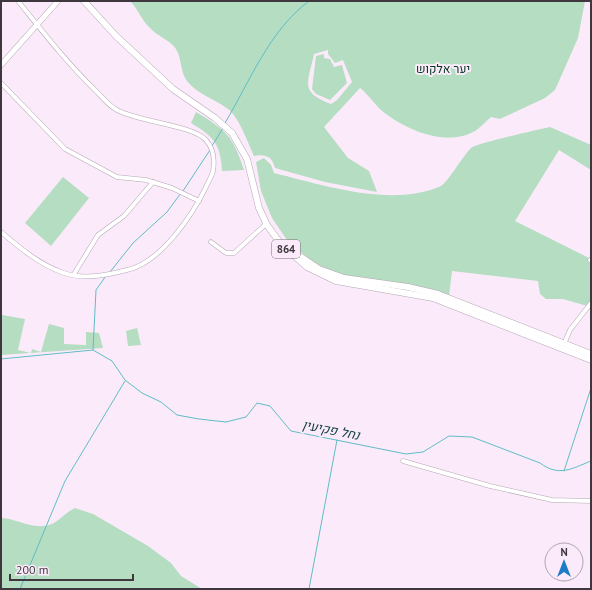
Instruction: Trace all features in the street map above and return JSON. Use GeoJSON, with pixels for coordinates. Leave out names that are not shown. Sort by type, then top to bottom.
{"type":"FeatureCollection","features":[{"type":"Feature","properties":{"kind":"main road","name":"864"},"geometry":{"type":"LineString","coordinates":[[84,1],[120,40],[173,89],[215,118],[232,133],[247,159],[259,208],[266,224],[275,238],[291,255],[307,267],[325,277],[353,285],[406,292],[432,298],[591,360]]}},
{"type":"Feature","properties":{"kind":"main road","name":"864"},"geometry":{"type":"LineString","coordinates":[[89,1],[124,39],[173,84],[218,115],[234,130],[250,158],[261,202],[269,221],[286,244],[304,260],[319,270],[344,278],[408,287],[433,293],[591,354]]}},
{"type":"Feature","properties":{"kind":"street"},"geometry":{"type":"LineString","coordinates":[[1,232],[28,255],[64,273],[102,276],[134,269],[151,258],[165,246],[199,201],[213,172],[214,153],[205,139],[185,129],[131,117],[117,110],[85,81],[18,1]]}},
{"type":"Feature","properties":{"kind":"street"},"geometry":{"type":"LineString","coordinates":[[1,65],[58,1]]}},
{"type":"Feature","properties":{"kind":"street"},"geometry":{"type":"LineString","coordinates":[[1,83],[65,149],[117,177],[153,182],[172,188],[199,201]]}},
{"type":"Feature","properties":{"kind":"street"},"geometry":{"type":"LineString","coordinates":[[74,274],[98,235],[124,216],[153,182]]}},
{"type":"Feature","properties":{"kind":"street"},"geometry":{"type":"LineString","coordinates":[[211,242],[226,253],[234,253],[266,224]]}},
{"type":"Feature","properties":{"kind":"street"},"geometry":{"type":"LineString","coordinates":[[569,351],[564,347],[564,344],[570,330],[591,303]]}},
{"type":"Feature","properties":{"kind":"street"},"geometry":{"type":"LineString","coordinates":[[404,461],[490,486],[552,500],[591,502]]}},
{"type":"Feature","properties":{"kind":"green space","name":"יער אלקוש"},"geometry":{"type":"Polygon","coordinates":[[[130,1],[585,1],[578,38],[555,90],[545,98],[500,119],[491,117],[477,130],[464,136],[441,137],[429,135],[406,126],[382,111],[360,88],[324,127],[348,158],[369,171],[377,192],[325,182],[275,168],[270,158],[262,155],[254,156],[236,118],[223,105],[191,86],[185,77],[176,49],[147,25],[130,1]],[[328,50],[314,54],[308,85],[310,91],[314,95],[331,104],[337,100],[352,82],[343,60],[335,63],[328,54],[328,50]]]}},
{"type":"Feature","properties":{"kind":"green space"},"geometry":{"type":"Polygon","coordinates":[[[324,54],[324,58],[330,59],[334,67],[342,65],[347,83],[330,100],[316,94],[312,89],[316,56],[324,54]]]}},
{"type":"Feature","properties":{"kind":"green space"},"geometry":{"type":"Polygon","coordinates":[[[196,112],[215,124],[232,141],[244,170],[222,171],[218,147],[205,132],[191,123],[196,112]]]}},
{"type":"Feature","properties":{"kind":"green space"},"geometry":{"type":"Polygon","coordinates":[[[550,127],[591,145],[591,170],[559,150],[515,221],[591,259],[591,307],[563,299],[546,299],[540,294],[538,281],[452,271],[449,296],[339,275],[319,266],[289,243],[272,218],[261,191],[256,162],[264,158],[271,165],[274,173],[335,188],[380,195],[401,195],[422,192],[444,184],[471,148],[484,143],[550,127]]]}},
{"type":"Feature","properties":{"kind":"green space"},"geometry":{"type":"Polygon","coordinates":[[[63,177],[89,198],[51,246],[25,223],[63,177]]]}},
{"type":"Feature","properties":{"kind":"green space"},"geometry":{"type":"Polygon","coordinates":[[[2,315],[25,319],[18,350],[31,353],[1,355],[2,315]]]}},
{"type":"Feature","properties":{"kind":"green space"},"geometry":{"type":"Polygon","coordinates":[[[49,324],[64,328],[64,344],[86,345],[86,332],[99,333],[103,348],[31,353],[32,349],[41,352],[49,324]]]}},
{"type":"Feature","properties":{"kind":"green space"},"geometry":{"type":"Polygon","coordinates":[[[137,328],[141,345],[128,346],[126,331],[137,328]]]}},
{"type":"Feature","properties":{"kind":"green space"},"geometry":{"type":"Polygon","coordinates":[[[75,508],[93,514],[148,546],[171,563],[181,576],[202,589],[1,589],[1,518],[33,526],[40,526],[54,523],[75,508]]]}},
{"type":"Feature","properties":{"kind":"waterway"},"geometry":{"type":"LineString","coordinates":[[225,123],[271,42],[295,13],[309,1]]}},
{"type":"Feature","properties":{"kind":"waterway"},"geometry":{"type":"LineString","coordinates":[[212,146],[223,128]]}},
{"type":"Feature","properties":{"kind":"waterway"},"geometry":{"type":"LineString","coordinates":[[183,191],[210,150]]}},
{"type":"Feature","properties":{"kind":"waterway"},"geometry":{"type":"LineString","coordinates":[[110,272],[133,243],[167,212],[181,193]]}},
{"type":"Feature","properties":{"kind":"waterway"},"geometry":{"type":"LineString","coordinates":[[93,350],[96,290],[106,276]]}},
{"type":"Feature","properties":{"kind":"waterway","name":"נחל פקיעין"},"geometry":{"type":"LineString","coordinates":[[1,359],[93,350],[112,361],[125,380],[142,393],[161,402],[177,415],[199,419],[226,422],[246,417],[257,403],[270,406],[291,431],[406,454],[423,452],[449,436],[472,437],[540,463],[553,470],[559,471],[571,469],[591,461]]}},
{"type":"Feature","properties":{"kind":"waterway"},"geometry":{"type":"LineString","coordinates":[[20,589],[65,481],[125,381]]}},
{"type":"Feature","properties":{"kind":"waterway"},"geometry":{"type":"LineString","coordinates":[[564,471],[591,388]]}},
{"type":"Feature","properties":{"kind":"waterway"},"geometry":{"type":"LineString","coordinates":[[309,589],[337,440]]}}]}
